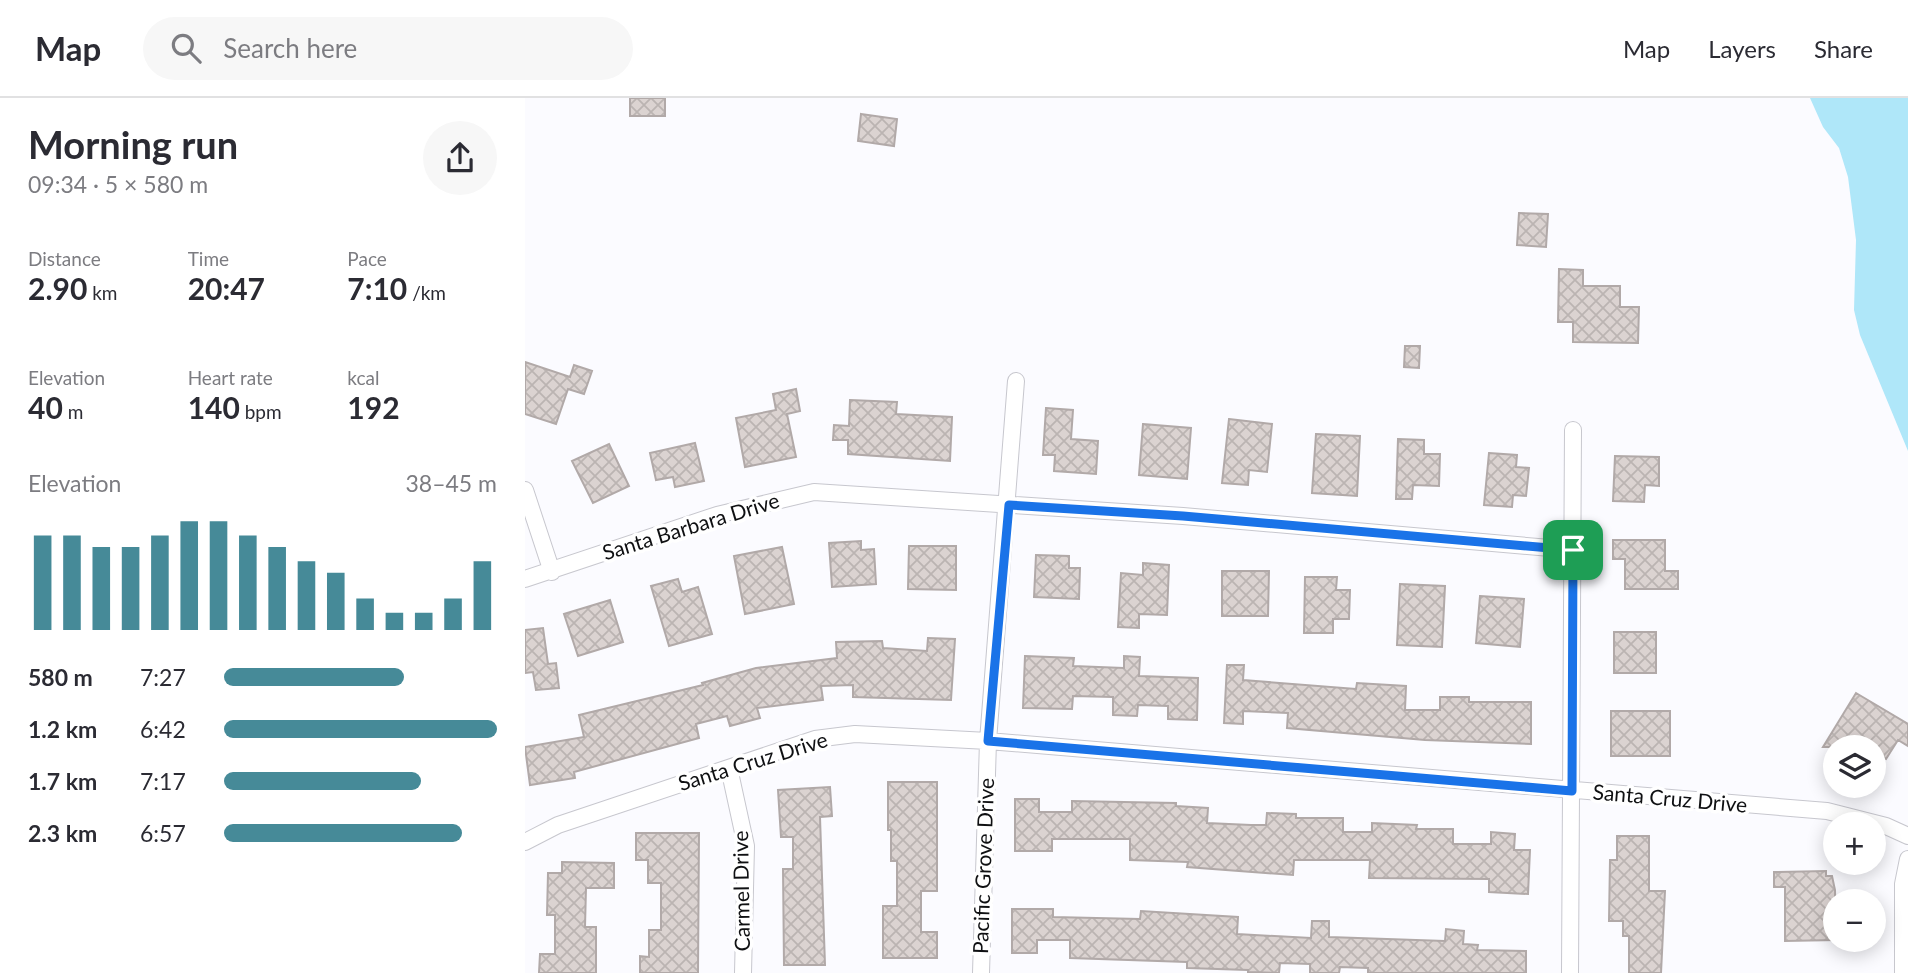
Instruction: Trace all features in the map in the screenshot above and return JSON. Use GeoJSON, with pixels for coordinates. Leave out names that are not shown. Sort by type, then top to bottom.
{"type":"FeatureCollection","features":[{"type":"Feature","properties":{"kind":"street","name":"Pacific Grove Drive"},"geometry":{"type":"LineString","coordinates":[[981,973],[988,741],[1009,505],[1016,381]]}},
{"type":"Feature","properties":{"kind":"street"},"geometry":{"type":"LineString","coordinates":[[1570,973],[1573,430]]}},
{"type":"Feature","properties":{"kind":"street"},"geometry":{"type":"LineString","coordinates":[[525,490],[552,572]]}},
{"type":"Feature","properties":{"kind":"street","name":"Santa Barbara Drive"},"geometry":{"type":"LineString","coordinates":[[525,579],[717,515],[814,492],[1183,516],[1573,550]]}},
{"type":"Feature","properties":{"kind":"street","name":"Santa Cruz Drive"},"geometry":{"type":"LineString","coordinates":[[525,842],[558,825],[815,739],[855,734],[988,741],[1827,811],[1886,826],[1908,836]]}},
{"type":"Feature","properties":{"kind":"street","name":"Carmel Drive"},"geometry":{"type":"LineString","coordinates":[[729,768],[746,846],[743,973]]}},
{"type":"Feature","properties":{"kind":"street"},"geometry":{"type":"LineString","coordinates":[[1903,973],[1903,884],[1908,859]]}},
{"type":"Feature","properties":{"kind":"water"},"geometry":{"type":"Polygon","coordinates":[[[1810,98],[1908,98],[1908,451],[1860,335],[1854,310],[1856,240],[1848,177],[1839,148],[1823,127],[1810,98]]]}},
{"type":"Feature","properties":{"kind":"building"},"geometry":{"type":"Polygon","coordinates":[[[630,98],[665,98],[665,116],[630,116],[630,98]]]}},
{"type":"Feature","properties":{"kind":"building"},"geometry":{"type":"Polygon","coordinates":[[[861,114],[897,119],[894,146],[858,141],[861,114]]]}},
{"type":"Feature","properties":{"kind":"building"},"geometry":{"type":"Polygon","coordinates":[[[1519,213],[1548,214],[1546,247],[1517,245],[1519,213]]]}},
{"type":"Feature","properties":{"kind":"building"},"geometry":{"type":"Polygon","coordinates":[[[1559,269],[1583,270],[1583,286],[1620,286],[1620,307],[1639,307],[1638,343],[1573,342],[1573,322],[1558,322],[1559,269]]]}},
{"type":"Feature","properties":{"kind":"building"},"geometry":{"type":"Polygon","coordinates":[[[1405,346],[1420,346],[1419,368],[1404,367],[1405,346]]]}},
{"type":"Feature","properties":{"kind":"building"},"geometry":{"type":"Polygon","coordinates":[[[525,362],[570,377],[574,365],[592,371],[584,394],[568,389],[556,424],[525,414],[525,362]]]}},
{"type":"Feature","properties":{"kind":"building"},"geometry":{"type":"Polygon","coordinates":[[[796,389],[800,411],[787,414],[796,457],[745,467],[736,418],[776,410],[773,394],[796,389]]]}},
{"type":"Feature","properties":{"kind":"building"},"geometry":{"type":"Polygon","coordinates":[[[850,400],[897,402],[896,414],[952,417],[950,461],[848,454],[848,440],[833,440],[834,425],[849,426],[850,400]]]}},
{"type":"Feature","properties":{"kind":"building"},"geometry":{"type":"Polygon","coordinates":[[[1046,408],[1073,410],[1071,439],[1098,441],[1096,474],[1054,471],[1055,455],[1043,455],[1046,408]]]}},
{"type":"Feature","properties":{"kind":"building"},"geometry":{"type":"Polygon","coordinates":[[[1229,419],[1272,424],[1267,472],[1249,470],[1248,485],[1222,483],[1229,419]]]}},
{"type":"Feature","properties":{"kind":"building"},"geometry":{"type":"Polygon","coordinates":[[[1143,424],[1191,428],[1187,479],[1139,475],[1143,424]]]}},
{"type":"Feature","properties":{"kind":"building"},"geometry":{"type":"Polygon","coordinates":[[[1316,434],[1360,436],[1357,496],[1312,493],[1316,434]]]}},
{"type":"Feature","properties":{"kind":"building"},"geometry":{"type":"Polygon","coordinates":[[[1398,439],[1424,440],[1424,454],[1440,454],[1439,486],[1413,485],[1412,499],[1396,499],[1398,439]]]}},
{"type":"Feature","properties":{"kind":"building"},"geometry":{"type":"Polygon","coordinates":[[[695,443],[704,481],[675,487],[673,477],[656,480],[650,453],[695,443]]]}},
{"type":"Feature","properties":{"kind":"building"},"geometry":{"type":"Polygon","coordinates":[[[609,444],[629,486],[593,503],[572,461],[609,444]]]}},
{"type":"Feature","properties":{"kind":"building"},"geometry":{"type":"Polygon","coordinates":[[[1489,453],[1517,455],[1516,467],[1529,468],[1526,496],[1513,495],[1512,507],[1484,505],[1489,453]]]}},
{"type":"Feature","properties":{"kind":"building"},"geometry":{"type":"Polygon","coordinates":[[[1615,456],[1659,457],[1659,486],[1645,485],[1644,502],[1613,501],[1615,456]]]}},
{"type":"Feature","properties":{"kind":"building"},"geometry":{"type":"Polygon","coordinates":[[[1613,540],[1665,540],[1665,571],[1678,571],[1678,589],[1625,589],[1625,559],[1613,559],[1613,540]]]}},
{"type":"Feature","properties":{"kind":"building"},"geometry":{"type":"Polygon","coordinates":[[[861,541],[861,550],[874,549],[876,584],[832,587],[829,543],[861,541]]]}},
{"type":"Feature","properties":{"kind":"building"},"geometry":{"type":"Polygon","coordinates":[[[909,546],[956,546],[956,590],[908,589],[909,546]]]}},
{"type":"Feature","properties":{"kind":"building"},"geometry":{"type":"Polygon","coordinates":[[[782,547],[794,604],[745,614],[734,556],[782,547]]]}},
{"type":"Feature","properties":{"kind":"building"},"geometry":{"type":"Polygon","coordinates":[[[1036,555],[1069,556],[1069,568],[1080,568],[1079,599],[1034,597],[1036,555]]]}},
{"type":"Feature","properties":{"kind":"building"},"geometry":{"type":"Polygon","coordinates":[[[1143,563],[1169,565],[1167,615],[1139,614],[1139,628],[1118,627],[1121,573],[1143,575],[1143,563]]]}},
{"type":"Feature","properties":{"kind":"building"},"geometry":{"type":"Polygon","coordinates":[[[1222,571],[1269,571],[1268,616],[1222,616],[1222,571]]]}},
{"type":"Feature","properties":{"kind":"building"},"geometry":{"type":"Polygon","coordinates":[[[1305,577],[1337,577],[1336,590],[1350,590],[1349,619],[1333,619],[1333,633],[1304,633],[1305,577]]]}},
{"type":"Feature","properties":{"kind":"building"},"geometry":{"type":"Polygon","coordinates":[[[678,579],[682,592],[698,587],[712,634],[669,646],[651,586],[678,579]]]}},
{"type":"Feature","properties":{"kind":"building"},"geometry":{"type":"Polygon","coordinates":[[[1400,584],[1445,586],[1442,647],[1397,645],[1400,584]]]}},
{"type":"Feature","properties":{"kind":"building"},"geometry":{"type":"Polygon","coordinates":[[[1480,596],[1524,599],[1520,647],[1476,643],[1480,596]]]}},
{"type":"Feature","properties":{"kind":"building"},"geometry":{"type":"Polygon","coordinates":[[[610,600],[623,642],[578,656],[564,614],[610,600]]]}},
{"type":"Feature","properties":{"kind":"building"},"geometry":{"type":"Polygon","coordinates":[[[543,628],[548,664],[556,663],[559,688],[536,690],[533,672],[525,673],[525,630],[543,628]]]}},
{"type":"Feature","properties":{"kind":"building"},"geometry":{"type":"Polygon","coordinates":[[[1614,632],[1656,632],[1656,673],[1614,673],[1614,632]]]}},
{"type":"Feature","properties":{"kind":"building"},"geometry":{"type":"Polygon","coordinates":[[[928,638],[955,639],[951,700],[853,697],[853,685],[821,686],[823,700],[757,708],[760,718],[730,726],[727,716],[696,724],[699,738],[574,772],[575,778],[530,785],[525,747],[584,737],[579,715],[703,685],[702,683],[756,668],[837,658],[836,642],[882,641],[883,648],[927,651],[928,638]]]}},
{"type":"Feature","properties":{"kind":"building"},"geometry":{"type":"Polygon","coordinates":[[[1025,656],[1074,658],[1073,666],[1124,668],[1124,656],[1140,657],[1139,676],[1198,678],[1197,720],[1168,719],[1168,706],[1138,705],[1137,716],[1113,715],[1113,697],[1073,696],[1072,709],[1023,708],[1025,656]]]}},
{"type":"Feature","properties":{"kind":"building"},"geometry":{"type":"Polygon","coordinates":[[[1227,665],[1244,665],[1243,680],[1356,689],[1357,683],[1406,686],[1405,710],[1440,710],[1440,697],[1469,697],[1469,702],[1531,702],[1531,744],[1425,740],[1287,728],[1288,713],[1243,711],[1243,724],[1224,723],[1227,665]]]}},
{"type":"Feature","properties":{"kind":"building"},"geometry":{"type":"Polygon","coordinates":[[[1856,693],[1908,724],[1908,746],[1898,740],[1886,759],[1886,735],[1830,735],[1856,693]]]}},
{"type":"Feature","properties":{"kind":"building"},"geometry":{"type":"Polygon","coordinates":[[[1611,711],[1670,711],[1670,756],[1611,756],[1611,711]]]}},
{"type":"Feature","properties":{"kind":"building"},"geometry":{"type":"Polygon","coordinates":[[[888,782],[937,782],[937,891],[921,891],[921,932],[937,932],[937,958],[883,958],[883,906],[897,906],[897,861],[891,861],[891,830],[888,830],[888,782]]]}},
{"type":"Feature","properties":{"kind":"building"},"geometry":{"type":"Polygon","coordinates":[[[830,787],[832,816],[820,817],[825,965],[784,965],[783,869],[793,869],[793,837],[781,837],[778,790],[830,787]]]}},
{"type":"Feature","properties":{"kind":"building"},"geometry":{"type":"Polygon","coordinates":[[[1015,799],[1039,799],[1039,812],[1072,812],[1072,801],[1176,803],[1176,806],[1208,808],[1207,823],[1266,825],[1267,813],[1296,814],[1296,818],[1343,818],[1343,832],[1372,832],[1372,823],[1417,825],[1416,829],[1453,829],[1453,844],[1491,844],[1491,832],[1515,834],[1514,850],[1530,850],[1528,894],[1489,892],[1489,879],[1369,878],[1370,860],[1294,860],[1293,875],[1187,867],[1188,862],[1130,860],[1130,839],[1052,839],[1052,851],[1015,851],[1015,799]]]}},
{"type":"Feature","properties":{"kind":"building"},"geometry":{"type":"Polygon","coordinates":[[[636,833],[699,833],[698,973],[640,973],[640,956],[649,957],[649,930],[661,930],[661,883],[648,883],[648,860],[636,860],[636,833]]]}},
{"type":"Feature","properties":{"kind":"building"},"geometry":{"type":"Polygon","coordinates":[[[1617,836],[1649,836],[1649,891],[1665,891],[1661,973],[1629,973],[1629,936],[1623,936],[1623,921],[1609,921],[1610,860],[1617,860],[1617,836]]]}},
{"type":"Feature","properties":{"kind":"building"},"geometry":{"type":"Polygon","coordinates":[[[562,862],[614,863],[614,888],[586,888],[585,927],[596,927],[596,973],[539,973],[540,954],[555,954],[555,915],[547,915],[548,873],[562,873],[562,862]]]}},
{"type":"Feature","properties":{"kind":"building"},"geometry":{"type":"Polygon","coordinates":[[[1823,871],[1823,875],[1832,876],[1835,889],[1823,889],[1823,940],[1785,941],[1785,887],[1774,887],[1774,872],[1823,871]]]}},
{"type":"Feature","properties":{"kind":"building"},"geometry":{"type":"Polygon","coordinates":[[[1012,909],[1053,909],[1053,917],[1140,919],[1141,911],[1238,917],[1237,934],[1311,938],[1312,921],[1329,921],[1329,937],[1445,941],[1446,929],[1464,931],[1463,944],[1478,945],[1477,950],[1526,951],[1526,973],[1368,973],[1368,968],[1340,967],[1339,973],[1310,973],[1310,964],[1280,963],[1279,973],[1187,968],[1187,962],[1070,958],[1070,940],[1037,940],[1037,953],[1012,953],[1012,909]]]}},
{"type":"Feature","properties":{"kind":"route"},"geometry":{"type":"LineString","coordinates":[[1009,505],[1183,516],[1573,550],[1572,791],[988,741],[1009,505]]}}]}
